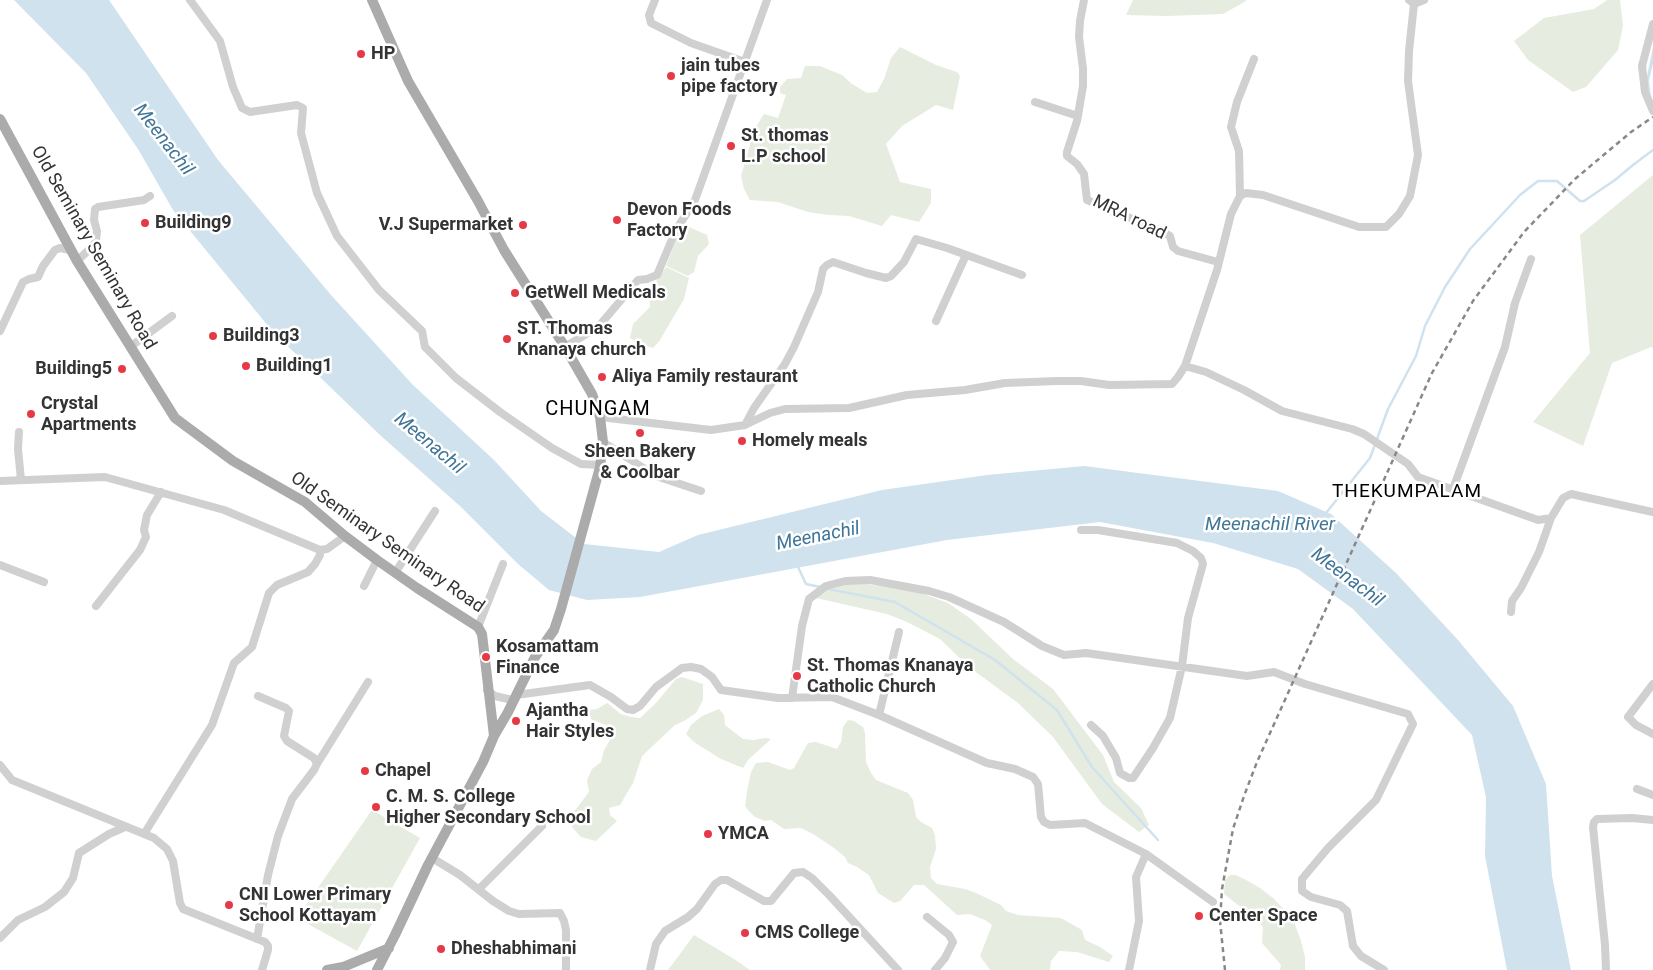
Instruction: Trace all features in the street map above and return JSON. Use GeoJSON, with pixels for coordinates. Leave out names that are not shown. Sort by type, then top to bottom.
{"type":"FeatureCollection","features":[{"type":"Feature","properties":{"kind":"main road"},"geometry":{"type":"LineString","coordinates":[[372,0],[408,81],[478,201],[504,250],[592,394],[600,417],[603,442],[600,466],[554,630],[535,657],[377,970]]}},
{"type":"Feature","properties":{"kind":"main road","name":"Old Seminary Seminary Road"},"geometry":{"type":"LineString","coordinates":[[0,118],[70,250],[175,418],[232,461],[305,502],[377,560],[478,627],[482,634],[494,736]]}},
{"type":"Feature","properties":{"kind":"main road"},"geometry":{"type":"LineString","coordinates":[[327,970],[343,967],[389,948]]}},
{"type":"Feature","properties":{"kind":"street"},"geometry":{"type":"LineString","coordinates":[[190,0],[220,41],[233,87],[242,108],[250,112],[297,104],[303,108],[301,133],[317,193],[336,236],[379,290],[422,331],[425,347],[456,378],[500,412],[581,464],[600,466]]}},
{"type":"Feature","properties":{"kind":"street"},"geometry":{"type":"LineString","coordinates":[[655,0],[649,15],[651,23],[692,43],[741,61]]}},
{"type":"Feature","properties":{"kind":"street"},"geometry":{"type":"LineString","coordinates":[[565,347],[600,326],[638,280],[657,275],[676,230],[695,200],[741,61],[767,0]]}},
{"type":"Feature","properties":{"kind":"street","name":"MRA road"},"geometry":{"type":"LineString","coordinates":[[1084,0],[1079,37],[1083,78],[1078,116],[1066,152],[1067,156],[1077,164],[1084,174],[1087,200],[1163,232],[1170,236],[1173,247],[1178,251],[1218,262]]}},
{"type":"Feature","properties":{"kind":"street"},"geometry":{"type":"LineString","coordinates":[[1240,196],[1246,192],[1263,194],[1358,227],[1386,227],[1400,214],[1410,196],[1418,155],[1408,81],[1411,2],[1424,0]]}},
{"type":"Feature","properties":{"kind":"street"},"geometry":{"type":"LineString","coordinates":[[1653,24],[1642,66],[1645,92],[1653,111]]}},
{"type":"Feature","properties":{"kind":"street"},"geometry":{"type":"LineString","coordinates":[[600,417],[711,430],[745,425],[770,412],[785,409],[849,408],[907,395],[965,390],[1005,383],[1081,381],[1109,384],[1172,384],[1185,366],[1231,214],[1240,196],[1239,151],[1231,127],[1236,102],[1254,59]]}},
{"type":"Feature","properties":{"kind":"street"},"geometry":{"type":"LineString","coordinates":[[1035,102],[1078,116]]}},
{"type":"Feature","properties":{"kind":"street"},"geometry":{"type":"LineString","coordinates":[[77,261],[96,241],[95,209],[144,200],[150,196]]}},
{"type":"Feature","properties":{"kind":"street"},"geometry":{"type":"LineString","coordinates":[[745,425],[794,347],[818,292],[823,269],[827,265],[833,262],[886,278],[891,276],[904,262],[916,239],[966,254],[1022,275]]}},
{"type":"Feature","properties":{"kind":"street"},"geometry":{"type":"LineString","coordinates":[[0,331],[23,282],[38,278],[43,266],[55,250],[60,248],[70,250]]}},
{"type":"Feature","properties":{"kind":"street"},"geometry":{"type":"LineString","coordinates":[[936,321],[966,254]]}},
{"type":"Feature","properties":{"kind":"street"},"geometry":{"type":"LineString","coordinates":[[1453,489],[1505,347],[1515,303],[1531,258]]}},
{"type":"Feature","properties":{"kind":"street"},"geometry":{"type":"LineString","coordinates":[[130,347],[172,316]]}},
{"type":"Feature","properties":{"kind":"street"},"geometry":{"type":"LineString","coordinates":[[1185,366],[1206,372],[1282,411],[1352,429],[1372,438],[1408,464],[1418,477],[1538,520],[1551,518]]}},
{"type":"Feature","properties":{"kind":"street"},"geometry":{"type":"LineString","coordinates":[[19,432],[18,449],[21,480]]}},
{"type":"Feature","properties":{"kind":"street"},"geometry":{"type":"LineString","coordinates":[[603,442],[656,476],[701,491]]}},
{"type":"Feature","properties":{"kind":"street"},"geometry":{"type":"LineString","coordinates":[[0,481],[105,477],[224,510],[320,550],[327,549],[345,536]]}},
{"type":"Feature","properties":{"kind":"street"},"geometry":{"type":"LineString","coordinates":[[96,606],[140,550],[146,537],[144,530],[147,515],[161,492]]}},
{"type":"Feature","properties":{"kind":"street"},"geometry":{"type":"LineString","coordinates":[[1511,612],[1512,601],[1521,588],[1539,552],[1551,518],[1563,498],[1571,494],[1653,512]]}},
{"type":"Feature","properties":{"kind":"street"},"geometry":{"type":"LineString","coordinates":[[395,573],[435,511]]}},
{"type":"Feature","properties":{"kind":"street"},"geometry":{"type":"LineString","coordinates":[[1081,530],[1098,530],[1176,543],[1193,551],[1203,564],[1188,618],[1182,666],[1170,718],[1133,778],[1120,773],[1116,758],[1103,736],[1091,725]]}},
{"type":"Feature","properties":{"kind":"street"},"geometry":{"type":"LineString","coordinates":[[144,834],[212,725],[234,662],[252,647],[269,593],[277,585],[308,572],[320,555],[320,550]]}},
{"type":"Feature","properties":{"kind":"street"},"geometry":{"type":"LineString","coordinates":[[364,586],[377,560]]}},
{"type":"Feature","properties":{"kind":"street"},"geometry":{"type":"LineString","coordinates":[[478,627],[503,564]]}},
{"type":"Feature","properties":{"kind":"street"},"geometry":{"type":"LineString","coordinates":[[0,565],[44,582]]}},
{"type":"Feature","properties":{"kind":"street"},"geometry":{"type":"LineString","coordinates":[[792,698],[802,626],[809,599],[826,586],[845,581],[870,580],[929,591],[949,597],[1004,622],[1042,646],[1064,655],[1086,654],[1247,676],[1274,672],[1305,684],[1408,714],[1413,724],[1376,800],[1328,848],[1302,879],[1302,891],[1311,897],[1340,905],[1347,912],[1353,946],[1361,956],[1384,970]]}},
{"type":"Feature","properties":{"kind":"street"},"geometry":{"type":"LineString","coordinates":[[879,715],[899,632]]}},
{"type":"Feature","properties":{"kind":"street"},"geometry":{"type":"LineString","coordinates":[[488,690],[494,696],[514,698],[590,685],[611,696],[627,709],[633,710],[640,706],[656,687],[682,668],[691,667],[701,669],[712,677],[721,690],[778,698],[832,697],[879,715],[987,763],[1015,769],[1033,777],[1038,784],[1041,817],[1044,822],[1050,825],[1085,823],[1146,854],[1213,902]]}},
{"type":"Feature","properties":{"kind":"street"},"geometry":{"type":"LineString","coordinates":[[257,939],[268,875],[278,836],[292,799],[314,770],[368,682]]}},
{"type":"Feature","properties":{"kind":"street"},"geometry":{"type":"LineString","coordinates":[[1653,684],[1628,718],[1636,725],[1653,734]]}},
{"type":"Feature","properties":{"kind":"street"},"geometry":{"type":"LineString","coordinates":[[258,696],[289,711],[284,736],[287,741],[314,758],[317,764]]}},
{"type":"Feature","properties":{"kind":"street"},"geometry":{"type":"LineString","coordinates":[[0,765],[12,780],[154,838],[166,848],[173,861],[180,903],[183,909],[257,939],[268,946],[262,970]]}},
{"type":"Feature","properties":{"kind":"street"},"geometry":{"type":"LineString","coordinates":[[1636,789],[1653,795]]}},
{"type":"Feature","properties":{"kind":"street"},"geometry":{"type":"LineString","coordinates":[[1606,970],[1594,822],[1597,819],[1632,818],[1653,820]]}},
{"type":"Feature","properties":{"kind":"street"},"geometry":{"type":"LineString","coordinates":[[479,889],[542,826]]}},
{"type":"Feature","properties":{"kind":"street"},"geometry":{"type":"LineString","coordinates":[[0,938],[18,920],[45,907],[64,892],[73,878],[79,853],[109,834],[125,827]]}},
{"type":"Feature","properties":{"kind":"street"},"geometry":{"type":"LineString","coordinates":[[1129,970],[1139,921],[1136,877],[1146,854]]}},
{"type":"Feature","properties":{"kind":"street"},"geometry":{"type":"LineString","coordinates":[[432,858],[460,875],[509,911],[519,914],[560,913],[566,930],[566,970]]}},
{"type":"Feature","properties":{"kind":"street"},"geometry":{"type":"LineString","coordinates":[[650,970],[656,944],[665,931],[697,909],[720,880],[727,880],[764,901],[771,901],[794,873],[803,872],[830,896],[898,970]]}},
{"type":"Feature","properties":{"kind":"street"},"geometry":{"type":"LineString","coordinates":[[927,917],[950,935],[953,942],[936,970]]}},
{"type":"Feature","properties":{"kind":"shaded area"},"geometry":{"type":"Polygon","coordinates":[[[1133,0],[1246,1],[1223,14],[1126,15],[1133,0]]]}},
{"type":"Feature","properties":{"kind":"shaded area"},"geometry":{"type":"Polygon","coordinates":[[[1607,0],[1620,0],[1623,26],[1618,50],[1586,87],[1573,92],[1528,60],[1514,41],[1544,18],[1594,9],[1607,0]]]}},
{"type":"Feature","properties":{"kind":"shaded area"},"geometry":{"type":"Polygon","coordinates":[[[900,47],[936,65],[957,72],[960,76],[953,110],[936,105],[902,126],[886,144],[900,182],[931,189],[931,203],[919,222],[891,215],[882,226],[849,216],[808,212],[778,202],[750,200],[744,189],[741,176],[754,130],[764,114],[778,118],[786,95],[780,93],[780,87],[787,79],[801,78],[805,66],[820,66],[842,75],[867,93],[877,92],[884,79],[891,58],[900,47]]]}},
{"type":"Feature","properties":{"kind":"shaded area"},"geometry":{"type":"Polygon","coordinates":[[[1653,175],[1653,348],[1651,347],[1612,363],[1583,446],[1533,422],[1590,353],[1580,235],[1653,175]]]}},
{"type":"Feature","properties":{"kind":"shaded area"},"geometry":{"type":"Polygon","coordinates":[[[687,226],[707,235],[709,244],[698,256],[694,272],[688,276],[666,266],[681,228],[687,226]]]}},
{"type":"Feature","properties":{"kind":"shaded area"},"geometry":{"type":"Polygon","coordinates":[[[666,267],[689,278],[684,299],[660,340],[653,348],[630,338],[633,324],[650,307],[649,292],[666,267]]]}},
{"type":"Feature","properties":{"kind":"shaded area"},"geometry":{"type":"Polygon","coordinates":[[[857,583],[915,591],[948,603],[971,619],[1013,659],[1053,689],[1103,755],[1114,782],[1141,808],[1149,825],[1139,832],[1102,804],[1053,737],[1018,703],[969,667],[940,639],[887,614],[816,598],[826,587],[857,583]]]}},
{"type":"Feature","properties":{"kind":"shaded area"},"geometry":{"type":"Polygon","coordinates":[[[682,677],[703,684],[703,700],[696,713],[675,725],[642,756],[633,783],[620,805],[609,808],[610,815],[617,821],[596,841],[581,837],[572,827],[570,817],[589,792],[587,780],[592,769],[601,762],[604,750],[613,735],[610,727],[591,719],[589,710],[597,709],[607,703],[621,714],[640,718],[655,704],[676,679],[682,677]]]}},
{"type":"Feature","properties":{"kind":"shaded area"},"geometry":{"type":"Polygon","coordinates":[[[719,709],[724,715],[725,725],[743,739],[771,739],[748,760],[743,768],[721,759],[694,742],[686,734],[691,725],[702,716],[719,709]]]}},
{"type":"Feature","properties":{"kind":"shaded area"},"geometry":{"type":"Polygon","coordinates":[[[848,720],[854,721],[863,727],[866,762],[876,780],[908,793],[913,800],[916,817],[932,828],[935,835],[936,849],[930,867],[931,878],[937,884],[976,893],[1001,905],[1006,911],[1018,915],[1061,918],[1082,930],[1085,940],[1113,956],[1109,962],[1077,952],[1059,951],[1051,961],[1050,970],[990,970],[980,956],[992,925],[985,920],[970,914],[957,915],[924,885],[914,885],[900,901],[894,903],[878,893],[869,875],[848,863],[845,857],[813,834],[801,828],[784,829],[771,820],[765,821],[755,817],[747,809],[745,806],[748,786],[751,772],[756,763],[768,762],[790,770],[794,768],[808,743],[816,742],[837,749],[841,742],[843,727],[848,720]]]}},
{"type":"Feature","properties":{"kind":"shaded area"},"geometry":{"type":"Polygon","coordinates":[[[372,810],[420,838],[357,951],[297,918],[372,810]]]}},
{"type":"Feature","properties":{"kind":"shaded area"},"geometry":{"type":"Polygon","coordinates":[[[1230,875],[1236,875],[1260,888],[1273,898],[1293,919],[1305,957],[1305,970],[1280,970],[1281,965],[1262,943],[1263,927],[1256,919],[1224,894],[1225,880],[1230,875]]]}},
{"type":"Feature","properties":{"kind":"shaded area"},"geometry":{"type":"Polygon","coordinates":[[[694,935],[734,959],[750,970],[668,970],[694,935]]]}},
{"type":"Feature","properties":{"kind":"water","name":"Meenachil River"},"geometry":{"type":"Polygon","coordinates":[[[14,0],[109,0],[218,160],[331,295],[413,385],[494,460],[541,511],[584,544],[659,552],[698,535],[882,490],[987,475],[1084,466],[1278,491],[1331,514],[1396,573],[1458,640],[1513,706],[1546,784],[1552,876],[1571,970],[1507,970],[1485,856],[1486,797],[1472,735],[1353,609],[1298,569],[1213,543],[1100,522],[947,540],[640,597],[587,600],[549,590],[518,564],[461,507],[380,435],[273,332],[173,210],[138,149],[86,73],[14,0]]]}},
{"type":"Feature","properties":{"kind":"water"},"geometry":{"type":"Polygon","coordinates":[[[1653,47],[1653,64],[1649,80],[1651,99],[1646,81],[1653,47]]]}},
{"type":"Feature","properties":{"kind":"waterway"},"geometry":{"type":"LineString","coordinates":[[1326,513],[1370,458],[1388,409],[1416,356],[1425,326],[1445,287],[1470,249],[1520,195],[1538,181],[1557,181],[1580,201],[1584,201],[1615,180],[1653,150]]}},
{"type":"Feature","properties":{"kind":"waterway"},"geometry":{"type":"LineString","coordinates":[[798,567],[806,584],[820,587]]}},
{"type":"Feature","properties":{"kind":"waterway"},"geometry":{"type":"LineString","coordinates":[[828,589],[895,602],[995,660],[1057,710],[1092,767],[1158,840]]}},
{"type":"Feature","properties":{"kind":"railway"},"geometry":{"type":"LineString","coordinates":[[1225,970],[1220,921],[1222,889],[1233,829],[1244,796],[1257,762],[1432,373],[1473,301],[1524,232],[1575,179],[1631,132],[1653,117]]}},
{"type":"Feature","properties":{"kind":"place","name":"HP"},"geometry":{"type":"Point","coordinates":[361,54]}},
{"type":"Feature","properties":{"kind":"place","name":"jain tubes pipe factory"},"geometry":{"type":"Point","coordinates":[671,76]}},
{"type":"Feature","properties":{"kind":"place","name":"St. thomas L.P school"},"geometry":{"type":"Point","coordinates":[731,146]}},
{"type":"Feature","properties":{"kind":"place","name":"Devon Foods Factory"},"geometry":{"type":"Point","coordinates":[617,220]}},
{"type":"Feature","properties":{"kind":"place","name":"Building9"},"geometry":{"type":"Point","coordinates":[145,223]}},
{"type":"Feature","properties":{"kind":"place","name":"V.J Supermarket"},"geometry":{"type":"Point","coordinates":[523,225]}},
{"type":"Feature","properties":{"kind":"place","name":"GetWell Medicals"},"geometry":{"type":"Point","coordinates":[515,293]}},
{"type":"Feature","properties":{"kind":"place","name":"Building3"},"geometry":{"type":"Point","coordinates":[213,336]}},
{"type":"Feature","properties":{"kind":"place","name":"ST. Thomas Knanaya church"},"geometry":{"type":"Point","coordinates":[507,339]}},
{"type":"Feature","properties":{"kind":"place","name":"Building1"},"geometry":{"type":"Point","coordinates":[246,366]}},
{"type":"Feature","properties":{"kind":"place","name":"Building5"},"geometry":{"type":"Point","coordinates":[122,369]}},
{"type":"Feature","properties":{"kind":"place","name":"Aliya Family restaurant"},"geometry":{"type":"Point","coordinates":[602,377]}},
{"type":"Feature","properties":{"kind":"place","name":"Crystal Apartments"},"geometry":{"type":"Point","coordinates":[31,414]}},
{"type":"Feature","properties":{"kind":"place","name":"Sheen Bakery & Coolbar"},"geometry":{"type":"Point","coordinates":[640,433]}},
{"type":"Feature","properties":{"kind":"place","name":"Homely meals"},"geometry":{"type":"Point","coordinates":[742,441]}},
{"type":"Feature","properties":{"kind":"place","name":"Kosamattam Finance"},"geometry":{"type":"Point","coordinates":[486,657]}},
{"type":"Feature","properties":{"kind":"place","name":"St. Thomas Knanaya Catholic Church"},"geometry":{"type":"Point","coordinates":[797,676]}},
{"type":"Feature","properties":{"kind":"place","name":"Ajantha Hair Styles"},"geometry":{"type":"Point","coordinates":[516,721]}},
{"type":"Feature","properties":{"kind":"place","name":"Chapel"},"geometry":{"type":"Point","coordinates":[365,771]}},
{"type":"Feature","properties":{"kind":"place","name":"C. M. S. College Higher Secondary School"},"geometry":{"type":"Point","coordinates":[376,807]}},
{"type":"Feature","properties":{"kind":"place","name":"YMCA"},"geometry":{"type":"Point","coordinates":[708,834]}},
{"type":"Feature","properties":{"kind":"place","name":"CNI Lower Primary School Kottayam"},"geometry":{"type":"Point","coordinates":[229,905]}},
{"type":"Feature","properties":{"kind":"place","name":"Center Space"},"geometry":{"type":"Point","coordinates":[1199,916]}},
{"type":"Feature","properties":{"kind":"place","name":"CMS College"},"geometry":{"type":"Point","coordinates":[745,933]}},
{"type":"Feature","properties":{"kind":"place","name":"Dheshabhimani"},"geometry":{"type":"Point","coordinates":[441,949]}},
{"type":"Feature","properties":{"kind":"district","name":"CHUNGAM"},"geometry":{"type":"Point","coordinates":[598,410]}},
{"type":"Feature","properties":{"kind":"district","name":"THEKUMPALAM"},"geometry":{"type":"Point","coordinates":[1407,492]}},
{"type":"Feature","properties":{"kind":"water label","name":"Meenachil"},"geometry":{"type":"Point","coordinates":[163,140]}},
{"type":"Feature","properties":{"kind":"water label","name":"Meenachil"},"geometry":{"type":"Point","coordinates":[429,444]}},
{"type":"Feature","properties":{"kind":"water label","name":"Meenachil"},"geometry":{"type":"Point","coordinates":[818,537]}},
{"type":"Feature","properties":{"kind":"water label","name":"Meenachil"},"geometry":{"type":"Point","coordinates":[1347,578]}}]}
